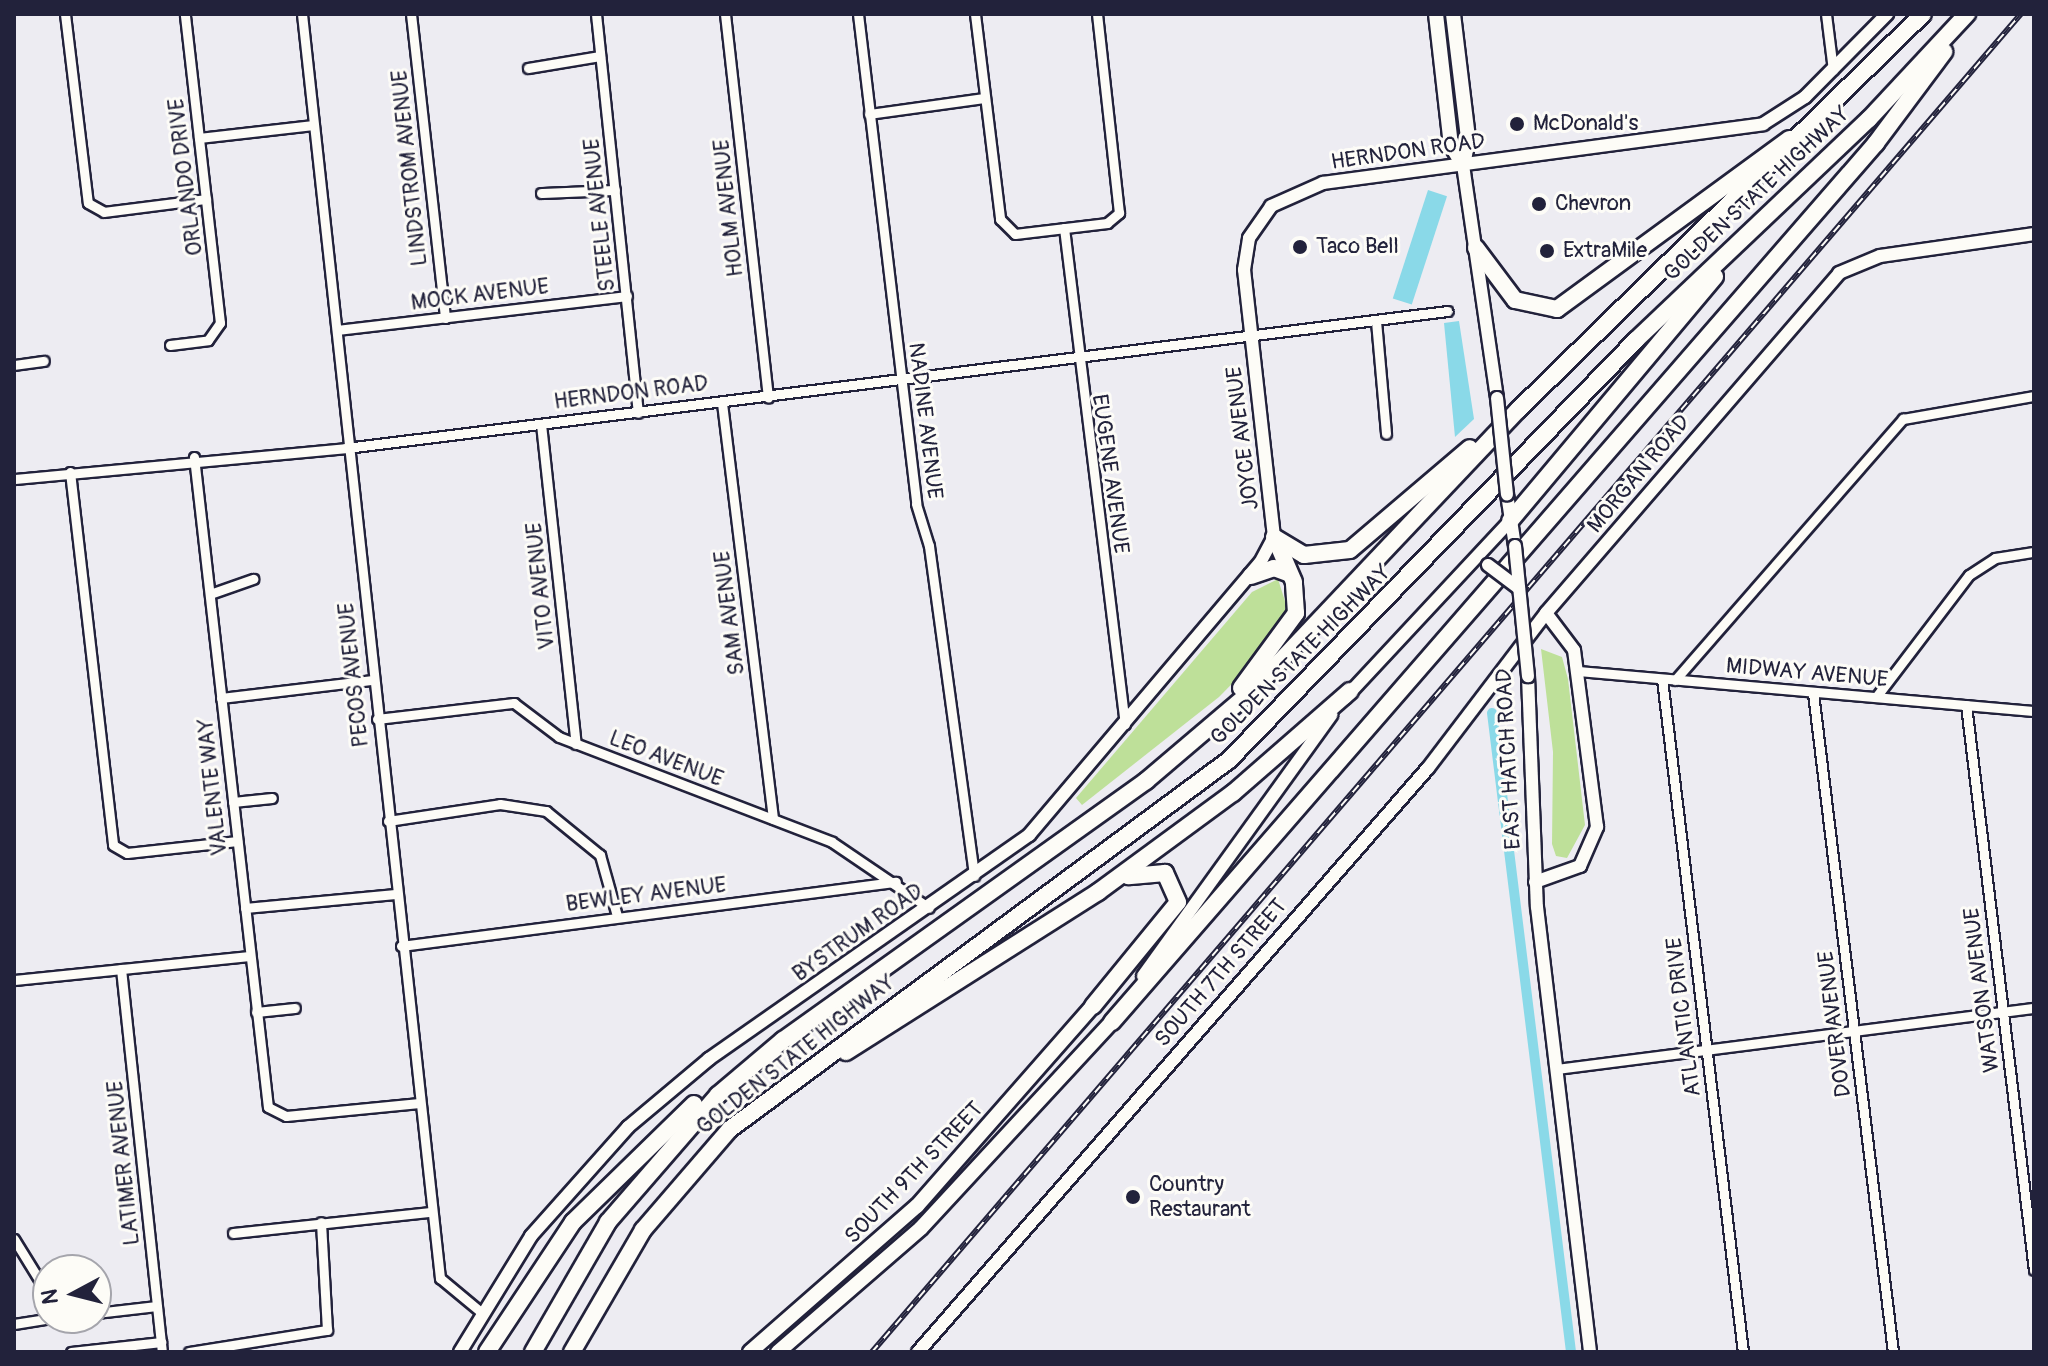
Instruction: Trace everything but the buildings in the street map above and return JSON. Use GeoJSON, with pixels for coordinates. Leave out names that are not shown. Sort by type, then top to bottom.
{"type":"FeatureCollection","features":[{"type":"Feature","properties":{"kind":"highway","name":"GOLDEN STATE HIGHWAY"},"geometry":{"type":"LineString","coordinates":[[533,1352],[563,1291],[626,1198],[694,1119],[783,1040],[1189,746],[1296,647],[1518,410],[1830,111],[1923,14]]}},
{"type":"Feature","properties":{"kind":"highway","name":"GOLDEN STATE HIGHWAY"},"geometry":{"type":"LineString","coordinates":[[572,1352],[667,1198],[730,1129],[1229,760],[1626,350],[1782,201],[1970,14]]}},
{"type":"Feature","properties":{"kind":"highway"},"geometry":{"type":"LineString","coordinates":[[1112,1022],[1876,143],[1970,14]]}},
{"type":"Feature","properties":{"kind":"highway"},"geometry":{"type":"LineString","coordinates":[[1476,248],[1515,300],[1541,309],[1570,305],[1830,111]]}},
{"type":"Feature","properties":{"kind":"highway"},"geometry":{"type":"LineString","coordinates":[[1510,521],[1782,201]]}},
{"type":"Feature","properties":{"kind":"highway"},"geometry":{"type":"LineString","coordinates":[[1274,537],[1304,555],[1350,550],[1518,410]]}},
{"type":"Feature","properties":{"kind":"highway"},"geometry":{"type":"LineString","coordinates":[[1189,746],[1289,632],[1297,602],[1274,537]]}},
{"type":"Feature","properties":{"kind":"highway"},"geometry":{"type":"LineString","coordinates":[[1251,576],[1274,568],[1288,573]]}},
{"type":"Feature","properties":{"kind":"highway"},"geometry":{"type":"LineString","coordinates":[[782,1088],[959,985],[1098,892],[1257,774],[1350,691]]}},
{"type":"Feature","properties":{"kind":"highway"},"geometry":{"type":"LineString","coordinates":[[1093,1006],[1178,902],[1171,878],[1155,869],[1098,892]]}},
{"type":"Feature","properties":{"kind":"highway"},"geometry":{"type":"LineString","coordinates":[[487,1352],[534,1273],[595,1198],[706,1092],[783,1040]]}},
{"type":"Feature","properties":{"kind":"main road","name":"EAST HATCH ROAD"},"geometry":{"type":"LineString","coordinates":[[1436,14],[1451,145],[1463,165]]}},
{"type":"Feature","properties":{"kind":"main road","name":"EAST HATCH ROAD"},"geometry":{"type":"LineString","coordinates":[[1453,14],[1468,138],[1463,165]]}},
{"type":"Feature","properties":{"kind":"main road","name":"SOUTH 9TH STREET"},"geometry":{"type":"LineString","coordinates":[[753,1350],[862,1259],[953,1168],[1093,1006]]}},
{"type":"Feature","properties":{"kind":"main road","name":"SOUTH 9TH STREET"},"geometry":{"type":"LineString","coordinates":[[778,1352],[873,1272],[1112,1022]]}},
{"type":"Feature","properties":{"kind":"main road"},"geometry":{"type":"LineString","coordinates":[[862,1259],[873,1272]]}},
{"type":"Feature","properties":{"kind":"street"},"geometry":{"type":"LineString","coordinates":[[65,14],[92,208],[206,199]]}},
{"type":"Feature","properties":{"kind":"street","name":"ORLANDO DRIVE"},"geometry":{"type":"LineString","coordinates":[[170,345],[216,334],[206,199],[185,14]]}},
{"type":"Feature","properties":{"kind":"street","name":"PECOS AVENUE"},"geometry":{"type":"LineString","coordinates":[[302,14],[337,330],[346,448],[431,1212],[444,1287],[481,1312]]}},
{"type":"Feature","properties":{"kind":"street","name":"LINDSTROM AVENUE"},"geometry":{"type":"LineString","coordinates":[[411,14],[445,318]]}},
{"type":"Feature","properties":{"kind":"street","name":"STEELE AVENUE"},"geometry":{"type":"LineString","coordinates":[[596,14],[638,413]]}},
{"type":"Feature","properties":{"kind":"street","name":"HOLM AVENUE"},"geometry":{"type":"LineString","coordinates":[[725,14],[768,398]]}},
{"type":"Feature","properties":{"kind":"street","name":"NADINE AVENUE"},"geometry":{"type":"LineString","coordinates":[[858,14],[901,380],[974,876]]}},
{"type":"Feature","properties":{"kind":"street"},"geometry":{"type":"LineString","coordinates":[[975,14],[1007,232],[1064,228],[1116,217],[1097,14]]}},
{"type":"Feature","properties":{"kind":"street"},"geometry":{"type":"LineString","coordinates":[[1826,14],[1833,70]]}},
{"type":"Feature","properties":{"kind":"street","name":"HERNDON ROAD"},"geometry":{"type":"LineString","coordinates":[[1251,335],[1246,249],[1271,206],[1323,183],[1747,129],[1789,109],[1833,70],[1887,14]]}},
{"type":"Feature","properties":{"kind":"street"},"geometry":{"type":"LineString","coordinates":[[528,68],[600,56]]}},
{"type":"Feature","properties":{"kind":"street"},"geometry":{"type":"LineString","coordinates":[[869,114],[985,98]]}},
{"type":"Feature","properties":{"kind":"street"},"geometry":{"type":"LineString","coordinates":[[199,138],[313,125]]}},
{"type":"Feature","properties":{"kind":"street","name":"EAST HATCH ROAD"},"geometry":{"type":"LineString","coordinates":[[1463,165],[1515,546],[1528,676],[1535,882],[1590,1352]]}},
{"type":"Feature","properties":{"kind":"street"},"geometry":{"type":"LineString","coordinates":[[541,193],[615,190]]}},
{"type":"Feature","properties":{"kind":"street","name":"EUGENE AVENUE"},"geometry":{"type":"LineString","coordinates":[[1064,228],[1076,358],[1125,724]]}},
{"type":"Feature","properties":{"kind":"street","name":"MORGAN ROAD"},"geometry":{"type":"LineString","coordinates":[[1546,613],[1839,273],[1880,256],[2034,234]]}},
{"type":"Feature","properties":{"kind":"street","name":"MOCK AVENUE"},"geometry":{"type":"LineString","coordinates":[[337,330],[627,296]]}},
{"type":"Feature","properties":{"kind":"street","name":"HERNDON ROAD"},"geometry":{"type":"LineString","coordinates":[[14,479],[194,457],[346,448],[768,398],[1448,311]]}},
{"type":"Feature","properties":{"kind":"street"},"geometry":{"type":"LineString","coordinates":[[1376,321],[1386,434]]}},
{"type":"Feature","properties":{"kind":"street","name":"JOYCE AVENUE"},"geometry":{"type":"LineString","coordinates":[[1251,335],[1274,537]]}},
{"type":"Feature","properties":{"kind":"street"},"geometry":{"type":"LineString","coordinates":[[14,365],[44,361]]}},
{"type":"Feature","properties":{"kind":"street"},"geometry":{"type":"LineString","coordinates":[[1675,680],[1903,419],[2034,396]]}},
{"type":"Feature","properties":{"kind":"street","name":"SAM AVENUE"},"geometry":{"type":"LineString","coordinates":[[722,403],[773,819]]}},
{"type":"Feature","properties":{"kind":"street","name":"VITO AVENUE"},"geometry":{"type":"LineString","coordinates":[[541,424],[576,744]]}},
{"type":"Feature","properties":{"kind":"street","name":"VALENTE WAY"},"geometry":{"type":"LineString","coordinates":[[194,457],[256,1012],[272,1112],[419,1103]]}},
{"type":"Feature","properties":{"kind":"street"},"geometry":{"type":"LineString","coordinates":[[70,472],[117,849],[237,841]]}},
{"type":"Feature","properties":{"kind":"street"},"geometry":{"type":"LineString","coordinates":[[1112,1022],[1265,800],[1350,691],[1510,521]]}},
{"type":"Feature","properties":{"kind":"street","name":"BYSTRUM ROAD"},"geometry":{"type":"LineString","coordinates":[[460,1352],[481,1312],[531,1236],[628,1127],[709,1059],[929,908],[1043,822],[1251,576],[1274,537]]}},
{"type":"Feature","properties":{"kind":"street"},"geometry":{"type":"LineString","coordinates":[[1876,697],[1969,575],[1995,558],[2034,552]]}},
{"type":"Feature","properties":{"kind":"street"},"geometry":{"type":"LineString","coordinates":[[1458,576],[1488,565],[1519,588]]}},
{"type":"Feature","properties":{"kind":"street"},"geometry":{"type":"LineString","coordinates":[[210,594],[253,579]]}},
{"type":"Feature","properties":{"kind":"street"},"geometry":{"type":"LineString","coordinates":[[1535,882],[1580,866],[1596,838],[1577,671],[1569,639],[1546,613]]}},
{"type":"Feature","properties":{"kind":"street","name":"SOUTH 7TH STREET"},"geometry":{"type":"LineString","coordinates":[[918,1352],[1428,768],[1546,613]]}},
{"type":"Feature","properties":{"kind":"street","name":"MIDWAY AVENUE"},"geometry":{"type":"LineString","coordinates":[[1577,671],[2034,711]]}},
{"type":"Feature","properties":{"kind":"street","name":"ATLANTIC DRIVE"},"geometry":{"type":"LineString","coordinates":[[1662,679],[1743,1352]]}},
{"type":"Feature","properties":{"kind":"street"},"geometry":{"type":"LineString","coordinates":[[221,698],[373,680]]}},
{"type":"Feature","properties":{"kind":"street","name":"DOVER AVENUE"},"geometry":{"type":"LineString","coordinates":[[1813,693],[1893,1352]]}},
{"type":"Feature","properties":{"kind":"street","name":"LEO AVENUE"},"geometry":{"type":"LineString","coordinates":[[377,719],[514,703],[576,744],[832,842],[896,882],[929,908]]}},
{"type":"Feature","properties":{"kind":"street","name":"WATSON AVENUE"},"geometry":{"type":"LineString","coordinates":[[1966,705],[2034,1270]]}},
{"type":"Feature","properties":{"kind":"street"},"geometry":{"type":"LineString","coordinates":[[233,802],[272,798]]}},
{"type":"Feature","properties":{"kind":"street"},"geometry":{"type":"LineString","coordinates":[[388,821],[500,804],[546,811],[600,855],[617,916]]}},
{"type":"Feature","properties":{"kind":"street","name":"BEWLEY AVENUE"},"geometry":{"type":"LineString","coordinates":[[401,946],[896,882]]}},
{"type":"Feature","properties":{"kind":"street"},"geometry":{"type":"LineString","coordinates":[[245,908],[395,894]]}},
{"type":"Feature","properties":{"kind":"street"},"geometry":{"type":"LineString","coordinates":[[14,980],[250,956]]}},
{"type":"Feature","properties":{"kind":"street","name":"LATIMER AVENUE"},"geometry":{"type":"LineString","coordinates":[[121,969],[162,1347]]}},
{"type":"Feature","properties":{"kind":"street"},"geometry":{"type":"LineString","coordinates":[[256,1012],[295,1008]]}},
{"type":"Feature","properties":{"kind":"street"},"geometry":{"type":"LineString","coordinates":[[1557,1069],[2034,1008]]}},
{"type":"Feature","properties":{"kind":"street"},"geometry":{"type":"LineString","coordinates":[[233,1233],[431,1212]]}},
{"type":"Feature","properties":{"kind":"street"},"geometry":{"type":"LineString","coordinates":[[189,1352],[327,1330],[321,1222]]}},
{"type":"Feature","properties":{"kind":"street"},"geometry":{"type":"LineString","coordinates":[[14,1239],[32,1268]]}},
{"type":"Feature","properties":{"kind":"street"},"geometry":{"type":"LineString","coordinates":[[112,1311],[157,1306]]}},
{"type":"Feature","properties":{"kind":"street"},"geometry":{"type":"LineString","coordinates":[[71,1352],[162,1347]]}},
{"type":"Feature","properties":{"kind":"green space"},"geometry":{"type":"Polygon","coordinates":[[[1278,579],[1289,614],[1274,641],[1219,697],[1082,805],[1076,798],[1252,592],[1278,579]]]}},
{"type":"Feature","properties":{"kind":"green space"},"geometry":{"type":"Polygon","coordinates":[[[1541,649],[1562,657],[1568,679],[1585,825],[1567,858],[1556,856],[1552,844],[1553,752],[1541,649]]]}},
{"type":"Feature","properties":{"kind":"water"},"geometry":{"type":"Polygon","coordinates":[[[1428,190],[1447,196],[1412,305],[1393,298],[1428,190]]]}},
{"type":"Feature","properties":{"kind":"water"},"geometry":{"type":"Polygon","coordinates":[[[1459,321],[1474,419],[1455,437],[1444,323],[1459,321]]]}},
{"type":"Feature","properties":{"kind":"waterway"},"geometry":{"type":"LineString","coordinates":[[1492,713],[1571,1352]]}},
{"type":"Feature","properties":{"kind":"railway"},"geometry":{"type":"LineString","coordinates":[[872,1352],[2021,14]]}},
{"type":"Feature","properties":{"kind":"place","name":"McDonald's"},"geometry":{"type":"Point","coordinates":[1517,124]}},
{"type":"Feature","properties":{"kind":"place","name":"Chevron"},"geometry":{"type":"Point","coordinates":[1539,204]}},
{"type":"Feature","properties":{"kind":"place","name":"Taco Bell"},"geometry":{"type":"Point","coordinates":[1300,247]}},
{"type":"Feature","properties":{"kind":"place","name":"ExtraMile"},"geometry":{"type":"Point","coordinates":[1547,251]}},
{"type":"Feature","properties":{"kind":"place","name":"Country Restaurant"},"geometry":{"type":"Point","coordinates":[1133,1197]}}]}
